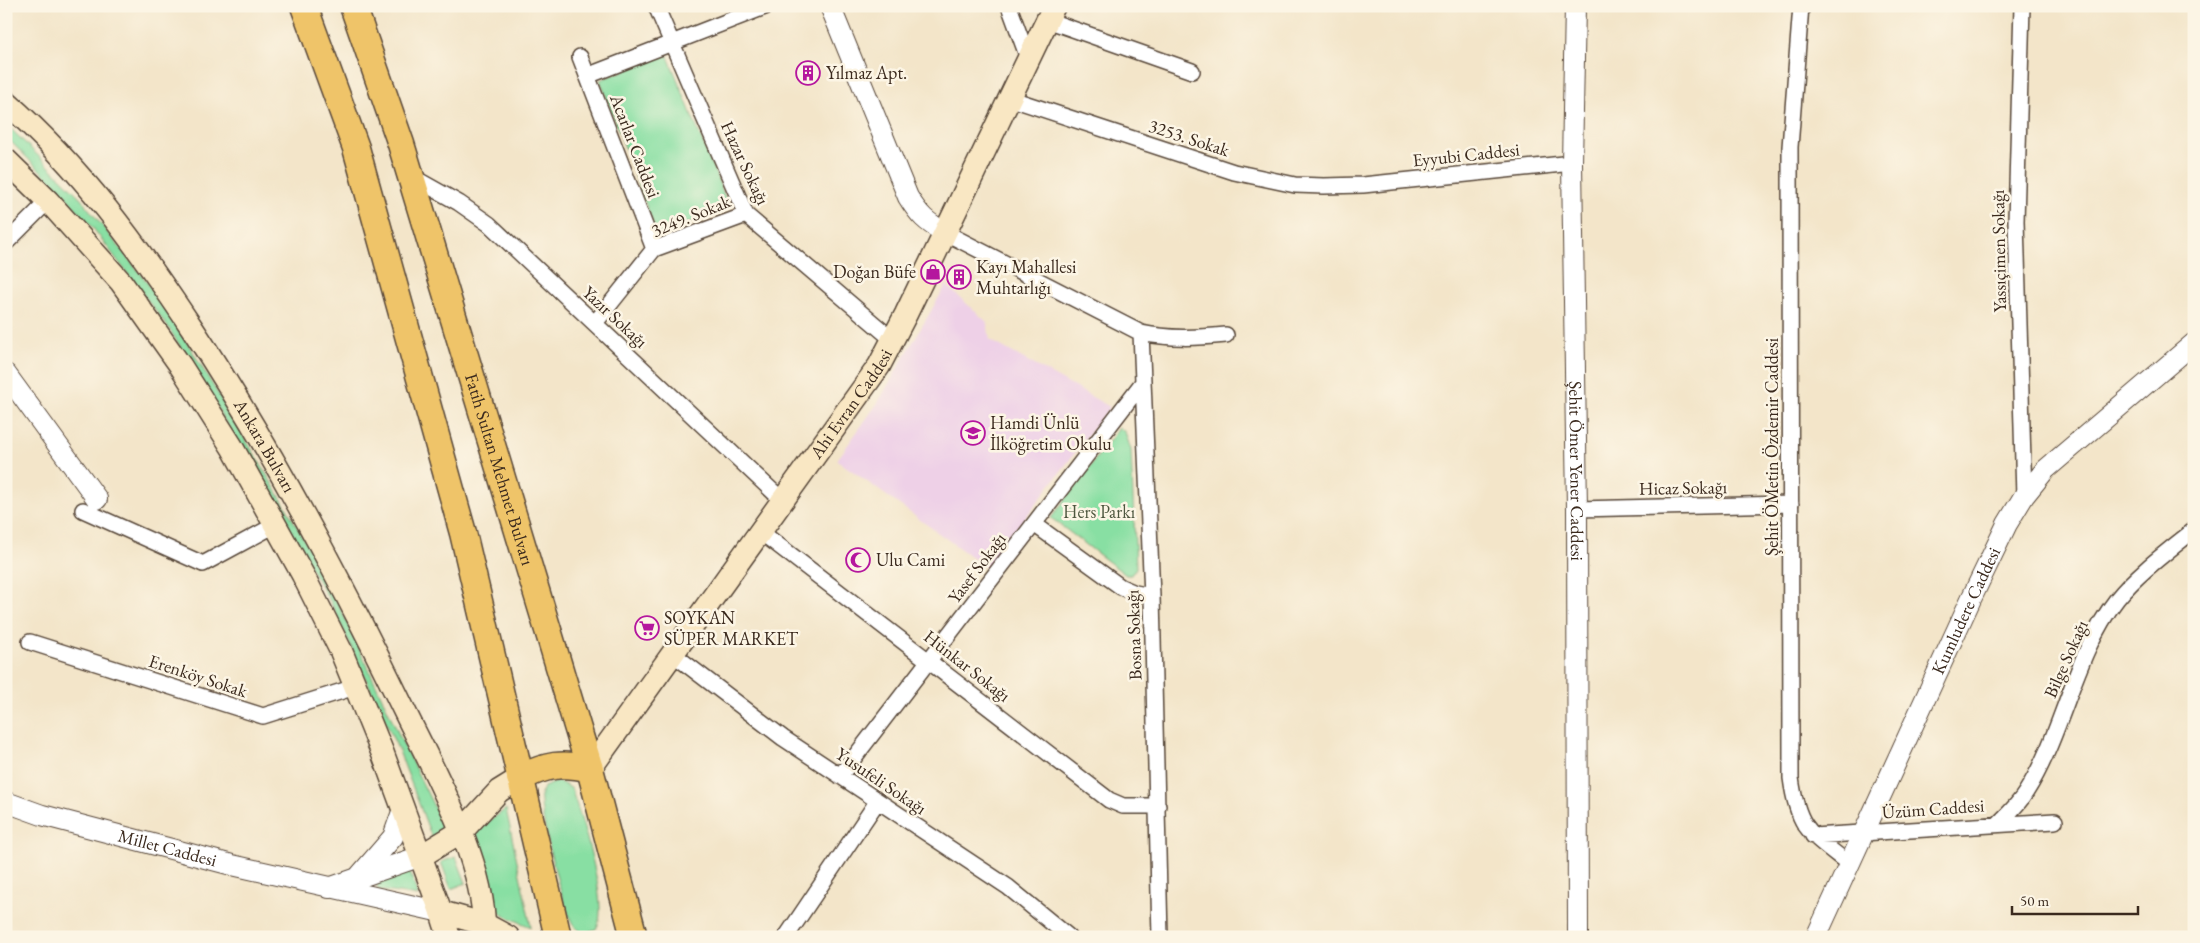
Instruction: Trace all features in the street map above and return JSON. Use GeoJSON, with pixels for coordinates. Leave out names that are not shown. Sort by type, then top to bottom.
{"type":"FeatureCollection","features":[{"type":"Feature","properties":{"kind":"highway"},"geometry":{"type":"LineString","coordinates":[[304,6],[358,158],[463,533],[558,937]]}},
{"type":"Feature","properties":{"kind":"highway","name":"Fatih Sultan Mehmet Bulvarı"},"geometry":{"type":"LineString","coordinates":[[353,6],[410,176],[590,769],[634,937]]}},
{"type":"Feature","properties":{"kind":"highway"},"geometry":{"type":"LineString","coordinates":[[520,778],[534,771],[562,764],[590,769]]}},
{"type":"Feature","properties":{"kind":"main road","name":"Ahi Evran Caddesi"},"geometry":{"type":"LineString","coordinates":[[590,769],[863,390],[893,340],[1051,13]]}},
{"type":"Feature","properties":{"kind":"main road","name":"Ankara Bulvarı"},"geometry":{"type":"LineString","coordinates":[[6,102],[62,155],[100,198],[144,255],[215,364],[302,510],[386,673],[462,831],[478,886],[484,931]]}},
{"type":"Feature","properties":{"kind":"main road","name":"Ankara Bulvarı"},"geometry":{"type":"LineString","coordinates":[[6,160],[48,201],[94,251],[140,307],[180,365],[232,447],[341,651],[421,856],[449,937]]}},
{"type":"Feature","properties":{"kind":"main road"},"geometry":{"type":"LineString","coordinates":[[421,856],[462,831],[499,791],[520,778]]}},
{"type":"Feature","properties":{"kind":"main road"},"geometry":{"type":"LineString","coordinates":[[441,912],[484,931],[508,937]]}},
{"type":"Feature","properties":{"kind":"street","name":"Hazar Sokağı"},"geometry":{"type":"LineString","coordinates":[[656,6],[746,215],[893,340]]}},
{"type":"Feature","properties":{"kind":"street"},"geometry":{"type":"LineString","coordinates":[[587,76],[767,6]]}},
{"type":"Feature","properties":{"kind":"street"},"geometry":{"type":"LineString","coordinates":[[830,6],[908,197],[919,215],[931,225],[1141,332],[1161,337],[1178,338],[1226,335]]}},
{"type":"Feature","properties":{"kind":"street"},"geometry":{"type":"LineString","coordinates":[[1009,6],[1028,58]]}},
{"type":"Feature","properties":{"kind":"street","name":"Şehit Ömer Yener Caddesi"},"geometry":{"type":"LineString","coordinates":[[1575,6],[1572,163],[1577,509],[1578,937]]}},
{"type":"Feature","properties":{"kind":"street","name":"Şehit ÖMetin Özdemir Caddesi"},"geometry":{"type":"LineString","coordinates":[[1801,6],[1790,147],[1791,778],[1794,803],[1801,821],[1813,836],[1849,864]]}},
{"type":"Feature","properties":{"kind":"street","name":"Yassıçimen Sokağı"},"geometry":{"type":"LineString","coordinates":[[2022,6],[2016,221],[2024,496]]}},
{"type":"Feature","properties":{"kind":"street"},"geometry":{"type":"LineString","coordinates":[[1051,13],[1192,71]]}},
{"type":"Feature","properties":{"kind":"street","name":"Acarlar Caddesi"},"geometry":{"type":"LineString","coordinates":[[580,57],[654,249]]}},
{"type":"Feature","properties":{"kind":"street","name":"3253. Sokak"},"geometry":{"type":"LineString","coordinates":[[1009,98],[1234,172],[1265,180],[1295,185],[1363,185]]}},
{"type":"Feature","properties":{"kind":"street","name":"Eyyubi Caddesi"},"geometry":{"type":"LineString","coordinates":[[1363,185],[1572,163]]}},
{"type":"Feature","properties":{"kind":"street","name":"Yazır Sokağı"},"geometry":{"type":"LineString","coordinates":[[410,176],[459,203],[489,224],[783,501]]}},
{"type":"Feature","properties":{"kind":"street"},"geometry":{"type":"LineString","coordinates":[[6,243],[48,201]]}},
{"type":"Feature","properties":{"kind":"street","name":"3249. Sokak"},"geometry":{"type":"LineString","coordinates":[[595,323],[654,249],[746,215]]}},
{"type":"Feature","properties":{"kind":"street","name":"Bosna Sokağı"},"geometry":{"type":"LineString","coordinates":[[1141,332],[1152,596],[1160,937]]}},
{"type":"Feature","properties":{"kind":"street","name":"Kumludere Caddesi"},"geometry":{"type":"LineString","coordinates":[[1816,937],[1862,832],[1975,590],[2007,524],[2024,496],[2045,470],[2194,343]]}},
{"type":"Feature","properties":{"kind":"street"},"geometry":{"type":"LineString","coordinates":[[6,374],[90,505],[203,564],[275,525]]}},
{"type":"Feature","properties":{"kind":"street","name":"Yasef Sokağı"},"geometry":{"type":"LineString","coordinates":[[840,776],[1143,382]]}},
{"type":"Feature","properties":{"kind":"street","name":"Hicaz Sokağı"},"geometry":{"type":"LineString","coordinates":[[1577,509],[1791,504]]}},
{"type":"Feature","properties":{"kind":"street"},"geometry":{"type":"LineString","coordinates":[[1034,524],[1121,587],[1135,593],[1152,596]]}},
{"type":"Feature","properties":{"kind":"street","name":"Bilge Sokağı"},"geometry":{"type":"LineString","coordinates":[[1998,824],[2025,794],[2037,774],[2085,657],[2118,599],[2162,556],[2194,530]]}},
{"type":"Feature","properties":{"kind":"street","name":"Hünkar Sokağı"},"geometry":{"type":"LineString","coordinates":[[761,532],[1109,800],[1123,806],[1158,806]]}},
{"type":"Feature","properties":{"kind":"street","name":"Erenköy Sokak"},"geometry":{"type":"LineString","coordinates":[[30,642],[263,716],[355,687]]}},
{"type":"Feature","properties":{"kind":"street","name":"Yusufeli Sokağı"},"geometry":{"type":"LineString","coordinates":[[673,654],[783,738],[1008,887],[1068,937]]}},
{"type":"Feature","properties":{"kind":"street","name":"Millet Caddesi"},"geometry":{"type":"LineString","coordinates":[[6,802],[42,815],[213,860],[441,912]]}},
{"type":"Feature","properties":{"kind":"street"},"geometry":{"type":"LineString","coordinates":[[786,937],[877,802]]}},
{"type":"Feature","properties":{"kind":"street"},"geometry":{"type":"LineString","coordinates":[[357,878],[393,837],[403,809]]}},
{"type":"Feature","properties":{"kind":"street","name":"Üzüm Caddesi"},"geometry":{"type":"LineString","coordinates":[[1813,836],[2055,821]]}},
{"type":"Feature","properties":{"kind":"street"},"geometry":{"type":"LineString","coordinates":[[330,888],[421,856]]}},
{"type":"Feature","properties":{"kind":"shaded area","name":"Hamdi Ünlü İlköğretim Okulu"},"geometry":{"type":"Polygon","coordinates":[[[946,285],[987,322],[990,340],[1110,407],[987,568],[837,460],[877,404],[946,285]]]}},
{"type":"Feature","properties":{"kind":"green space"},"geometry":{"type":"Polygon","coordinates":[[[667,54],[729,207],[657,235],[600,80],[667,54]]]}},
{"type":"Feature","properties":{"kind":"green space"},"geometry":{"type":"Polygon","coordinates":[[[6,124],[76,193],[144,278],[176,324],[311,551],[337,601],[446,831],[432,838],[399,751],[330,601],[195,370],[168,327],[93,228],[54,184],[6,137],[6,124]]]}},
{"type":"Feature","properties":{"kind":"green space","name":"Hers Parkı"},"geometry":{"type":"Polygon","coordinates":[[[1119,428],[1125,432],[1131,450],[1136,568],[1131,575],[1126,575],[1051,518],[1119,428]]]}},
{"type":"Feature","properties":{"kind":"green space"},"geometry":{"type":"Polygon","coordinates":[[[558,781],[571,788],[587,838],[597,882],[600,918],[596,929],[585,933],[573,924],[563,900],[543,819],[541,793],[544,787],[558,781]]]}},
{"type":"Feature","properties":{"kind":"green space"},"geometry":{"type":"Polygon","coordinates":[[[506,809],[531,927],[503,915],[492,905],[473,833],[506,809]]]}},
{"type":"Feature","properties":{"kind":"green space"},"geometry":{"type":"Polygon","coordinates":[[[456,857],[466,883],[451,889],[441,862],[456,857]]]}},
{"type":"Feature","properties":{"kind":"green space"},"geometry":{"type":"Polygon","coordinates":[[[410,872],[418,896],[378,890],[376,883],[410,872]]]}},
{"type":"Feature","properties":{"kind":"place","name":"Yılmaz Apt."},"geometry":{"type":"Point","coordinates":[808,73]}},
{"type":"Feature","properties":{"kind":"place","name":"Doğan Büfe"},"geometry":{"type":"Point","coordinates":[933,272]}},
{"type":"Feature","properties":{"kind":"place","name":"Kayı Mahallesi Muhtarlığı"},"geometry":{"type":"Point","coordinates":[959,277]}},
{"type":"Feature","properties":{"kind":"place","name":"Hamdi Ünlü İlköğretim Okulu"},"geometry":{"type":"Point","coordinates":[973,433]}},
{"type":"Feature","properties":{"kind":"place","name":"Ulu Cami"},"geometry":{"type":"Point","coordinates":[858,560]}},
{"type":"Feature","properties":{"kind":"place","name":"SOYKAN SÜPER MARKET"},"geometry":{"type":"Point","coordinates":[647,628]}}]}
